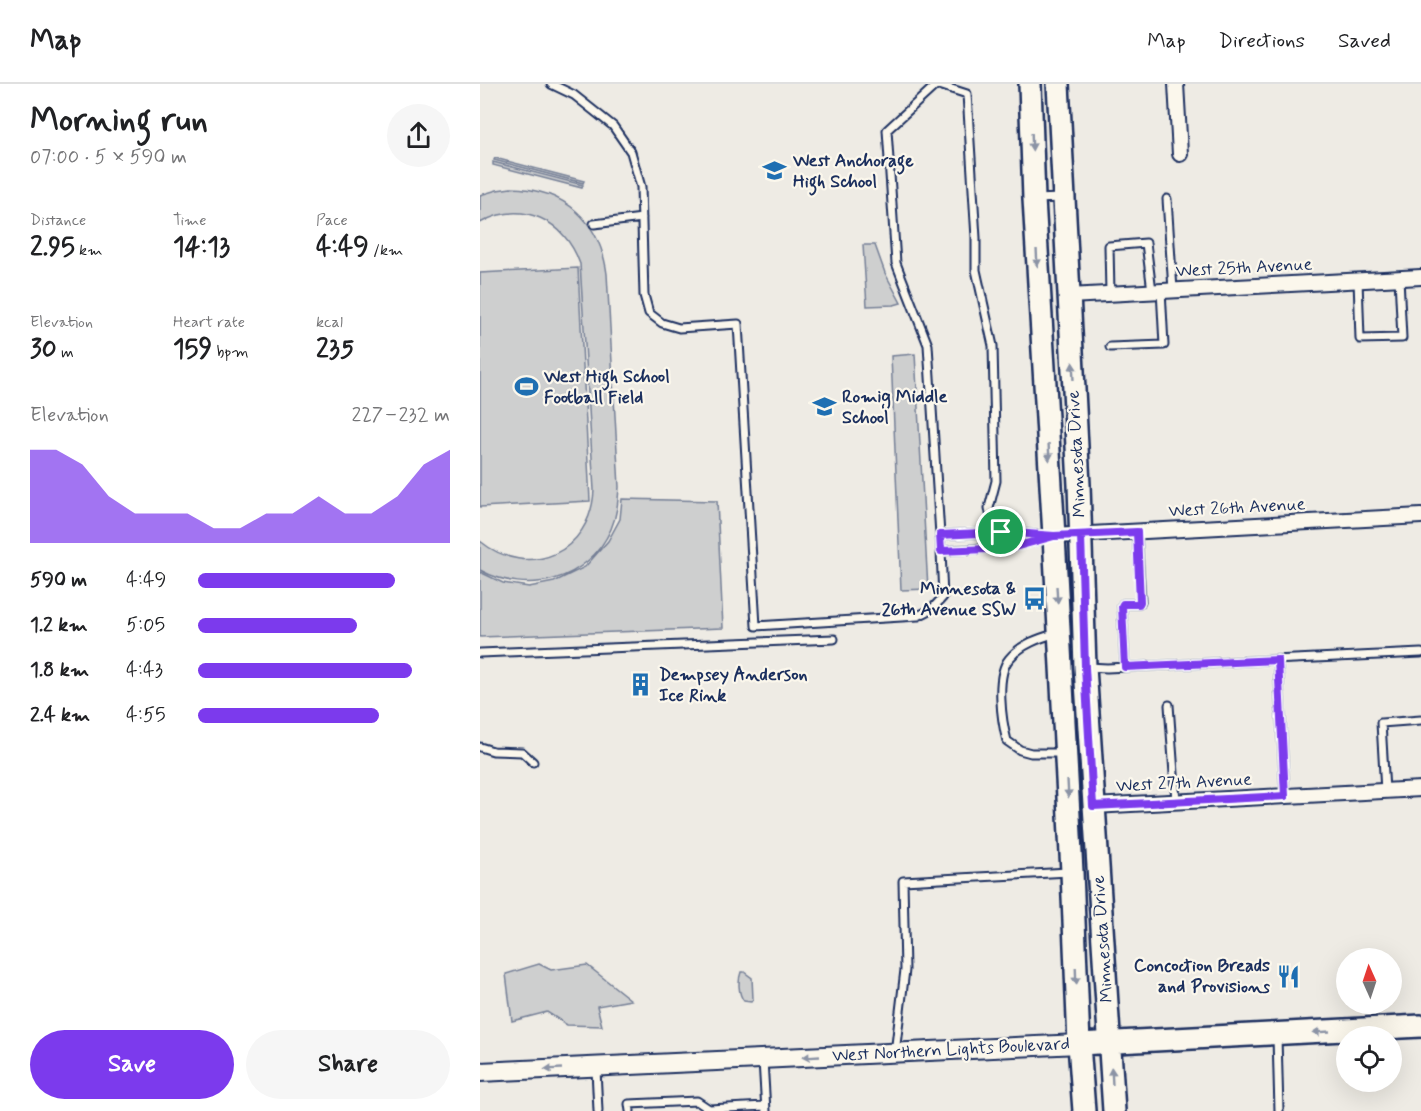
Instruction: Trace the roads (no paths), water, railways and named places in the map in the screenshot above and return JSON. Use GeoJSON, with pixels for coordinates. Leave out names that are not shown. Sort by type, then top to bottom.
{"type":"FeatureCollection","features":[{"type":"Feature","properties":{"kind":"main road","name":"Minnesota Drive"},"geometry":{"type":"LineString","coordinates":[[1030,84],[1034,199],[1084,1111]]}},
{"type":"Feature","properties":{"kind":"main road","name":"Minnesota Drive"},"geometry":{"type":"LineString","coordinates":[[1058,84],[1081,535],[1085,667],[1114,1111]]}},
{"type":"Feature","properties":{"kind":"main road","name":"West Northern Lights Boulevard"},"geometry":{"type":"LineString","coordinates":[[480,1072],[1421,1026]]}},
{"type":"Feature","properties":{"kind":"street"},"geometry":{"type":"LineString","coordinates":[[1176,84],[1180,154]]}},
{"type":"Feature","properties":{"kind":"street","name":"West 25th Avenue"},"geometry":{"type":"LineString","coordinates":[[1069,296],[1421,277]]}},
{"type":"Feature","properties":{"kind":"street","name":"West 26th Avenue"},"geometry":{"type":"LineString","coordinates":[[1054,536],[1421,516]]}},
{"type":"Feature","properties":{"kind":"street","name":"West 27th Avenue"},"geometry":{"type":"LineString","coordinates":[[1093,806],[1421,789]]}},
{"type":"Feature","properties":{"kind":"lane"},"geometry":{"type":"LineString","coordinates":[[551,84],[574,95],[606,120],[632,153],[641,187],[644,295],[649,313],[662,322],[680,328],[738,324],[756,626],[918,616],[932,609],[943,597],[928,345],[896,263],[887,130],[936,84],[967,94],[974,193],[976,270],[993,346],[996,481],[989,508],[992,523],[1001,532]]}},
{"type":"Feature","properties":{"kind":"lane"},"geometry":{"type":"LineString","coordinates":[[1034,199],[1064,198]]}},
{"type":"Feature","properties":{"kind":"lane"},"geometry":{"type":"LineString","coordinates":[[1110,347],[1164,345],[1162,290],[1167,199]]}},
{"type":"Feature","properties":{"kind":"lane"},"geometry":{"type":"LineString","coordinates":[[594,224],[642,218]]}},
{"type":"Feature","properties":{"kind":"lane"},"geometry":{"type":"LineString","coordinates":[[1110,293],[1109,246],[1146,243],[1162,290]]}},
{"type":"Feature","properties":{"kind":"lane"},"geometry":{"type":"LineString","coordinates":[[1358,280],[1360,339],[1402,338],[1399,278]]}},
{"type":"Feature","properties":{"kind":"lane"},"geometry":{"type":"LineString","coordinates":[[940,535],[1001,532],[1054,536]]}},
{"type":"Feature","properties":{"kind":"lane"},"geometry":{"type":"LineString","coordinates":[[1125,667],[1122,606],[1140,602],[1137,532]]}},
{"type":"Feature","properties":{"kind":"lane"},"geometry":{"type":"LineString","coordinates":[[941,551],[1011,548],[1054,536]]}},
{"type":"Feature","properties":{"kind":"lane"},"geometry":{"type":"LineString","coordinates":[[1059,633],[1033,641],[1017,651],[1007,661],[1002,677],[1001,702],[1007,741],[1020,750],[1031,753],[1066,753]]}},
{"type":"Feature","properties":{"kind":"lane"},"geometry":{"type":"LineString","coordinates":[[480,653],[834,639]]}},
{"type":"Feature","properties":{"kind":"lane"},"geometry":{"type":"LineString","coordinates":[[1085,667],[1421,653]]}},
{"type":"Feature","properties":{"kind":"lane"},"geometry":{"type":"LineString","coordinates":[[1278,660],[1285,796]]}},
{"type":"Feature","properties":{"kind":"lane"},"geometry":{"type":"LineString","coordinates":[[1169,705],[1176,801]]}},
{"type":"Feature","properties":{"kind":"lane"},"geometry":{"type":"LineString","coordinates":[[1385,790],[1381,723],[1421,720]]}},
{"type":"Feature","properties":{"kind":"lane"},"geometry":{"type":"LineString","coordinates":[[480,747],[493,751],[522,752],[533,762]]}},
{"type":"Feature","properties":{"kind":"lane"},"geometry":{"type":"LineString","coordinates":[[895,1053],[905,970],[903,880],[1072,872]]}},
{"type":"Feature","properties":{"kind":"lane"},"geometry":{"type":"LineString","coordinates":[[1277,1034],[1280,1111]]}},
{"type":"Feature","properties":{"kind":"lane"},"geometry":{"type":"LineString","coordinates":[[630,1111],[629,1104],[696,1101],[709,1109],[766,1108],[762,1059]]}},
{"type":"Feature","properties":{"kind":"lane"},"geometry":{"type":"LineString","coordinates":[[596,1067],[598,1111]]}},
{"type":"Feature","properties":{"kind":"place","name":"West Anchorage High School"},"geometry":{"type":"Point","coordinates":[775,171]}},
{"type":"Feature","properties":{"kind":"place","name":"West High School Football Field"},"geometry":{"type":"Point","coordinates":[526,387]}},
{"type":"Feature","properties":{"kind":"place","name":"Romig Middle School"},"geometry":{"type":"Point","coordinates":[824,407]}},
{"type":"Feature","properties":{"kind":"place","name":"Minnesota & 26th Avenue SSW"},"geometry":{"type":"Point","coordinates":[1034,599]}},
{"type":"Feature","properties":{"kind":"place","name":"Dempsey Anderson Ice Rink"},"geometry":{"type":"Point","coordinates":[641,685]}},
{"type":"Feature","properties":{"kind":"place","name":"Concoction Breads and Provisions"},"geometry":{"type":"Point","coordinates":[1288,976]}}]}
